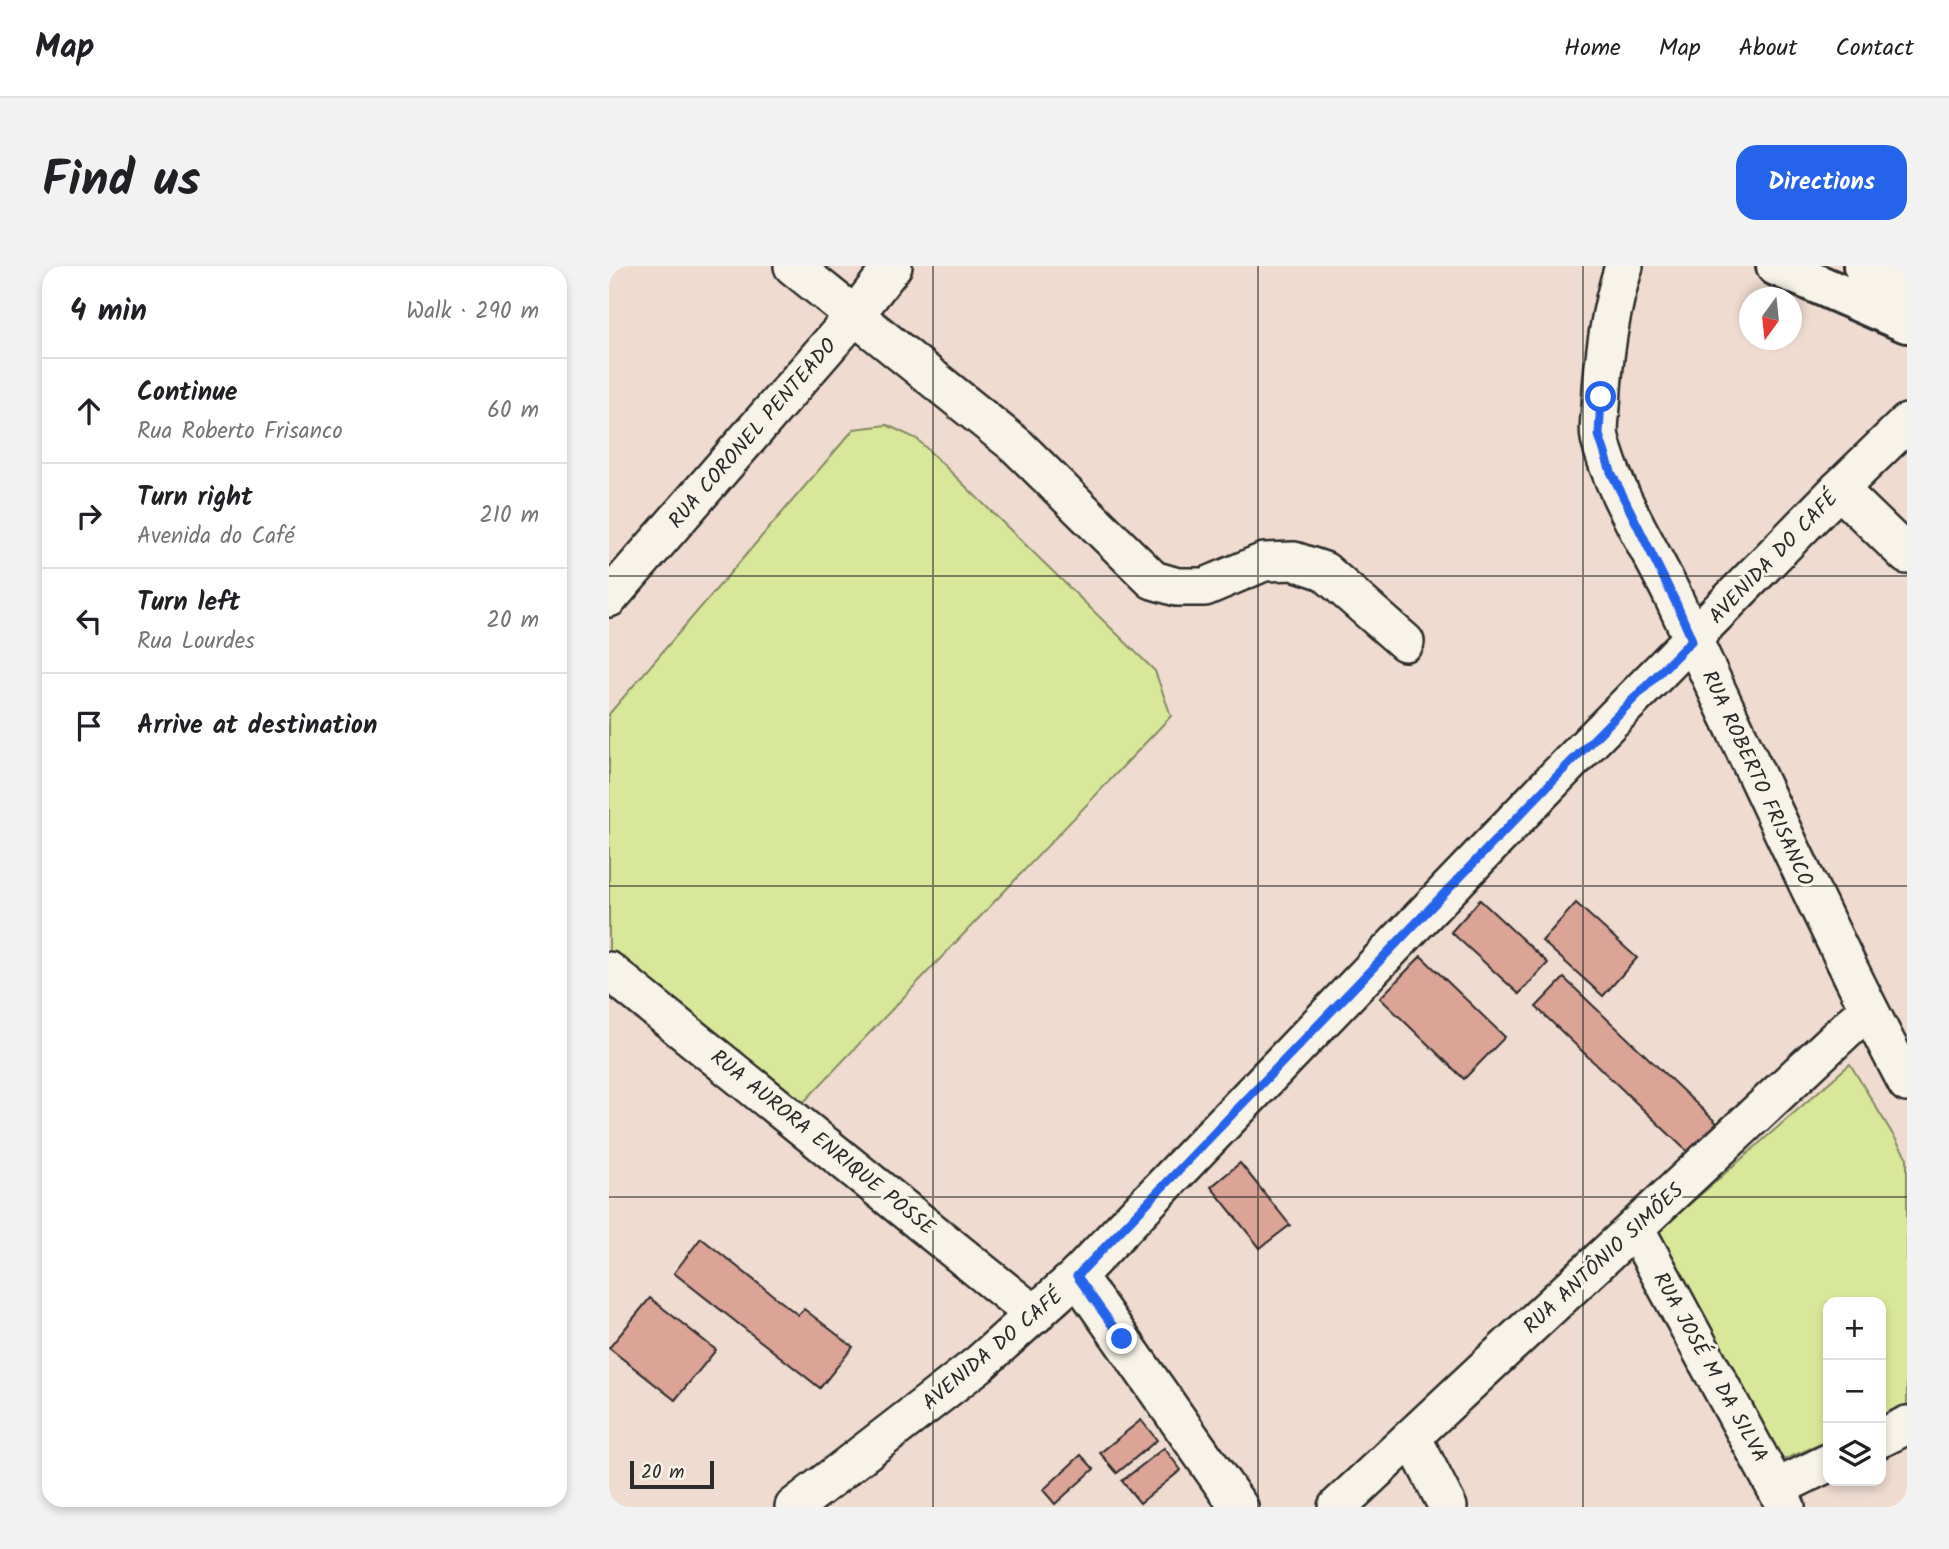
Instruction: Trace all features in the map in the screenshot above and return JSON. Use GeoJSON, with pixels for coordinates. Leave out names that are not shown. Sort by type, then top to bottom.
{"type":"FeatureCollection","features":[{"type":"Feature","properties":{"kind":"main road"},"geometry":{"type":"LineString","coordinates":[[1776,266],[1907,323]]}},
{"type":"Feature","properties":{"kind":"main road"},"geometry":{"type":"LineString","coordinates":[[1863,266],[1907,284]]}},
{"type":"Feature","properties":{"kind":"street"},"geometry":{"type":"LineString","coordinates":[[793,266],[1017,446],[1153,580],[1177,587],[1205,587],[1264,562],[1294,561],[1324,571],[1405,642]]}},
{"type":"Feature","properties":{"kind":"street","name":"RUA CORONEL PENTEADO"},"geometry":{"type":"LineString","coordinates":[[609,598],[855,315],[893,266]]}},
{"type":"Feature","properties":{"kind":"street","name":"RUA ROBERTO FRISANCO"},"geometry":{"type":"LineString","coordinates":[[1624,266],[1618,284],[1606,354],[1599,435],[1611,472],[1868,1009],[1907,1083]]}},
{"type":"Feature","properties":{"kind":"street","name":"AVENIDA DO CAFÉ"},"geometry":{"type":"LineString","coordinates":[[794,1507],[979,1364],[1077,1276],[1561,772],[1907,423]]}},
{"type":"Feature","properties":{"kind":"street"},"geometry":{"type":"LineString","coordinates":[[1839,489],[1907,555]]}},
{"type":"Feature","properties":{"kind":"street","name":"RUA AURORA ENRIQUE POSSE"},"geometry":{"type":"LineString","coordinates":[[609,971],[1035,1315]]}},
{"type":"Feature","properties":{"kind":"street","name":"RUA ANTÔNIO SIMÕES"},"geometry":{"type":"LineString","coordinates":[[1337,1507],[1868,1009]]}},
{"type":"Feature","properties":{"kind":"street","name":"RUA JOSÉ M DA SILVA"},"geometry":{"type":"LineString","coordinates":[[1635,1228],[1781,1497]]}},
{"type":"Feature","properties":{"kind":"street"},"geometry":{"type":"LineString","coordinates":[[1077,1276],[1239,1507]]}},
{"type":"Feature","properties":{"kind":"street"},"geometry":{"type":"LineString","coordinates":[[1886,1436],[1907,1425]]}},
{"type":"Feature","properties":{"kind":"street"},"geometry":{"type":"LineString","coordinates":[[1412,1437],[1448,1507]]}},
{"type":"Feature","properties":{"kind":"street"},"geometry":{"type":"LineString","coordinates":[[1781,1497],[1823,1467]]}},
{"type":"Feature","properties":{"kind":"green space"},"geometry":{"type":"Polygon","coordinates":[[[887,425],[917,439],[1155,671],[1171,716],[802,1104],[609,951],[609,714],[854,429],[887,425]]]}},
{"type":"Feature","properties":{"kind":"green space"},"geometry":{"type":"Polygon","coordinates":[[[1850,1064],[1907,1158],[1907,1407],[1886,1417],[1886,1297],[1823,1297],[1823,1443],[1776,1463],[1659,1231],[1850,1064]]]}},
{"type":"Feature","properties":{"kind":"building"},"geometry":{"type":"Polygon","coordinates":[[[1480,900],[1548,963],[1519,994],[1451,932],[1480,900]]]}},
{"type":"Feature","properties":{"kind":"building"},"geometry":{"type":"Polygon","coordinates":[[[1576,903],[1637,958],[1603,996],[1542,941],[1576,903]]]}},
{"type":"Feature","properties":{"kind":"building"},"geometry":{"type":"Polygon","coordinates":[[[1421,956],[1505,1037],[1464,1079],[1380,998],[1421,956]]]}},
{"type":"Feature","properties":{"kind":"building"},"geometry":{"type":"Polygon","coordinates":[[[1564,978],[1721,1127],[1693,1157],[1536,1007],[1564,978]]]}},
{"type":"Feature","properties":{"kind":"building"},"geometry":{"type":"Polygon","coordinates":[[[1240,1163],[1290,1225],[1260,1248],[1211,1187],[1240,1163]]]}},
{"type":"Feature","properties":{"kind":"building"},"geometry":{"type":"Polygon","coordinates":[[[701,1238],[798,1315],[804,1309],[853,1347],[820,1388],[674,1273],[701,1238]]]}},
{"type":"Feature","properties":{"kind":"building"},"geometry":{"type":"Polygon","coordinates":[[[650,1298],[716,1350],[675,1400],[609,1348],[650,1298]]]}},
{"type":"Feature","properties":{"kind":"building"},"geometry":{"type":"Polygon","coordinates":[[[1141,1420],[1157,1440],[1117,1473],[1100,1453],[1141,1420]]]}},
{"type":"Feature","properties":{"kind":"building"},"geometry":{"type":"Polygon","coordinates":[[[1164,1448],[1181,1470],[1140,1503],[1122,1481],[1164,1448]]]}},
{"type":"Feature","properties":{"kind":"building"},"geometry":{"type":"Polygon","coordinates":[[[1081,1455],[1094,1469],[1055,1504],[1043,1490],[1081,1455]]]}},
{"type":"Feature","properties":{"kind":"route"},"geometry":{"type":"LineString","coordinates":[[1122,1339],[1077,1276],[1561,772],[1692,640],[1611,472],[1599,435],[1601,397]]}}]}
